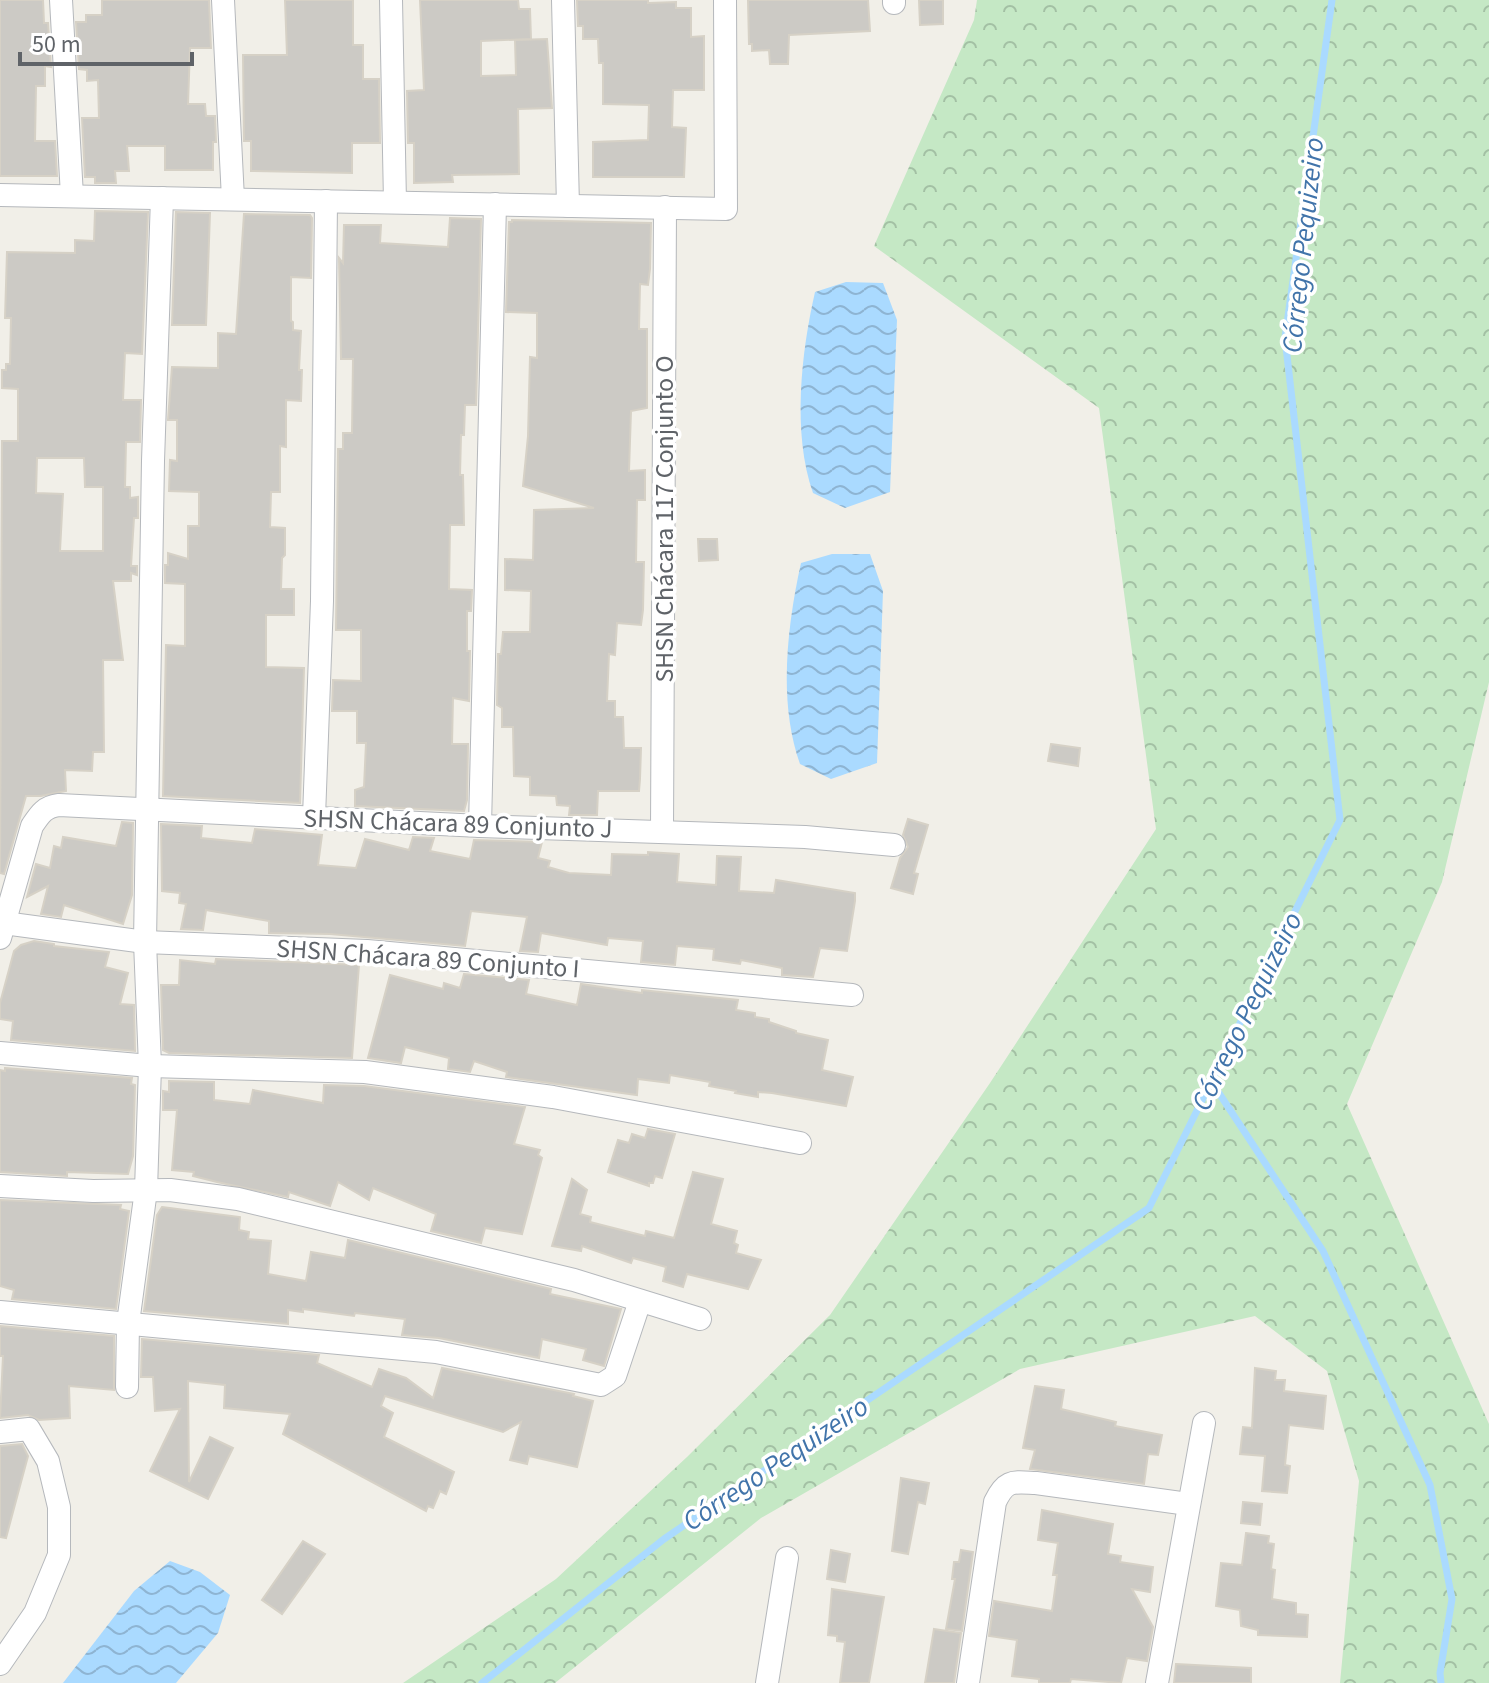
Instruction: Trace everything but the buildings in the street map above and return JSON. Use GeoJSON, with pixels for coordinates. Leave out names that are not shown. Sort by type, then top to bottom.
{"type":"FeatureCollection","features":[{"type":"Feature","properties":{"kind":"street"},"geometry":{"type":"LineString","coordinates":[[61,0],[72,196]]}},
{"type":"Feature","properties":{"kind":"street"},"geometry":{"type":"LineString","coordinates":[[223,0],[233,199]]}},
{"type":"Feature","properties":{"kind":"street"},"geometry":{"type":"LineString","coordinates":[[391,0],[395,202]]}},
{"type":"Feature","properties":{"kind":"street"},"geometry":{"type":"LineString","coordinates":[[563,0],[568,206]]}},
{"type":"Feature","properties":{"kind":"street"},"geometry":{"type":"LineString","coordinates":[[0,195],[726,209],[725,0]]}},
{"type":"Feature","properties":{"kind":"street"},"geometry":{"type":"LineString","coordinates":[[127,1387],[128,1323],[146,1190],[150,1066],[145,942],[153,461],[162,198]]}},
{"type":"Feature","properties":{"kind":"street"},"geometry":{"type":"LineString","coordinates":[[314,817],[322,601],[326,201]]}},
{"type":"Feature","properties":{"kind":"street"},"geometry":{"type":"LineString","coordinates":[[480,826],[495,204]]}},
{"type":"Feature","properties":{"kind":"street","name":"SHSN Chácara 117 Conjunto O"},"geometry":{"type":"LineString","coordinates":[[662,831],[665,207]]}},
{"type":"Feature","properties":{"kind":"street","name":"SHSN Chácara 89 Conjunto J"},"geometry":{"type":"LineString","coordinates":[[2,930],[32,826],[49,806],[805,837],[894,845]]}},
{"type":"Feature","properties":{"kind":"street","name":"SHSN Chácara 89 Conjunto I"},"geometry":{"type":"LineString","coordinates":[[2,930],[145,942],[367,951],[852,995]]}},
{"type":"Feature","properties":{"kind":"street"},"geometry":{"type":"LineString","coordinates":[[0,1053],[150,1066],[365,1072],[553,1097],[800,1143]]}},
{"type":"Feature","properties":{"kind":"street"},"geometry":{"type":"LineString","coordinates":[[0,1186],[93,1191],[170,1190],[238,1199],[574,1280],[700,1319]]}},
{"type":"Feature","properties":{"kind":"street"},"geometry":{"type":"LineString","coordinates":[[0,1312],[436,1352],[601,1385],[615,1376],[640,1301]]}},
{"type":"Feature","properties":{"kind":"street"},"geometry":{"type":"LineString","coordinates":[[1157,1683],[1204,1423]]}},
{"type":"Feature","properties":{"kind":"street"},"geometry":{"type":"LineString","coordinates":[[0,1432],[29,1429],[48,1461],[59,1507],[59,1555],[35,1613],[0,1664]]}},
{"type":"Feature","properties":{"kind":"street"},"geometry":{"type":"LineString","coordinates":[[968,1683],[995,1502],[1005,1485],[1011,1482],[1036,1483],[1188,1504]]}},
{"type":"Feature","properties":{"kind":"street"},"geometry":{"type":"LineString","coordinates":[[767,1683],[787,1558]]}},
{"type":"Feature","properties":{"kind":"green space"},"geometry":{"type":"Polygon","coordinates":[[[977,0],[1489,0],[1489,682],[1442,882],[1347,1104],[1489,1424],[1489,1683],[1340,1683],[1359,1481],[1327,1371],[1255,1316],[1020,1369],[761,1518],[555,1683],[403,1683],[556,1579],[687,1457],[830,1315],[990,1083],[1156,829],[1099,408],[874,246],[974,20],[977,0]]]}},
{"type":"Feature","properties":{"kind":"water"},"geometry":{"type":"Polygon","coordinates":[[[846,282],[883,283],[897,320],[890,492],[845,508],[813,493],[802,445],[801,393],[815,292],[846,282]]]}},
{"type":"Feature","properties":{"kind":"water"},"geometry":{"type":"Polygon","coordinates":[[[832,554],[870,554],[883,591],[877,763],[831,779],[800,764],[789,716],[787,664],[801,563],[832,554]]]}},
{"type":"Feature","properties":{"kind":"water"},"geometry":{"type":"Polygon","coordinates":[[[170,1561],[200,1572],[230,1595],[218,1633],[176,1683],[63,1683],[134,1591],[170,1561]]]}},
{"type":"Feature","properties":{"kind":"waterway","name":"Córrego Pequizeiro"},"geometry":{"type":"LineString","coordinates":[[482,1683],[664,1539],[1149,1208],[1340,820],[1285,338],[1332,0]]}},
{"type":"Feature","properties":{"kind":"waterway"},"geometry":{"type":"LineString","coordinates":[[1211,1081],[1323,1251],[1430,1485],[1452,1599],[1441,1683]]}}]}
